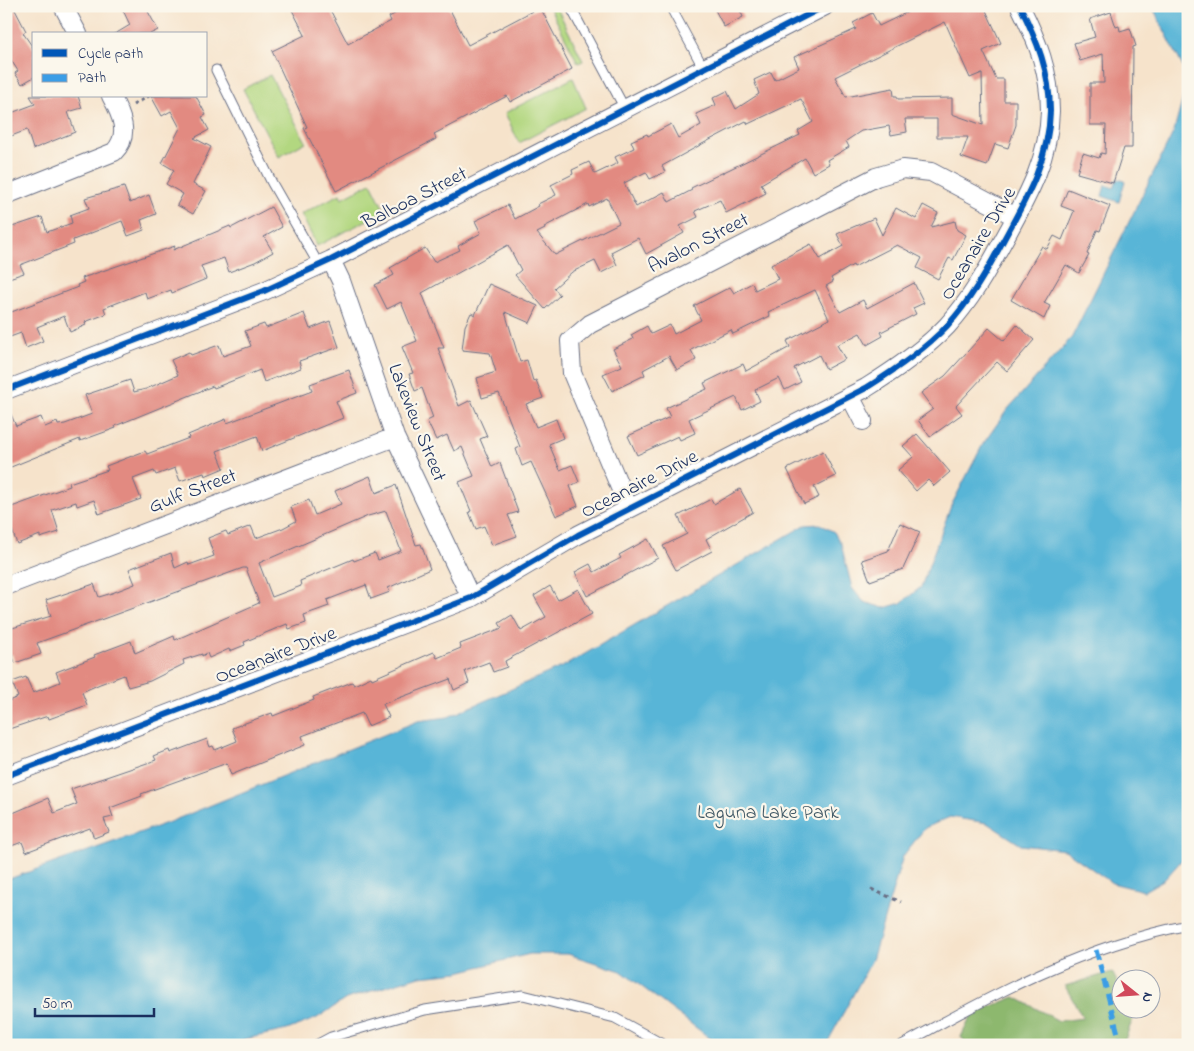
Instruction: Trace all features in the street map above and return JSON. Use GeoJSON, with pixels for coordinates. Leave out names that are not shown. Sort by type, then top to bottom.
{"type":"FeatureCollection","features":[{"type":"Feature","properties":{"kind":"street"},"geometry":{"type":"LineString","coordinates":[[63,6],[77,32]]}},
{"type":"Feature","properties":{"kind":"street","name":"Balboa Street"},"geometry":{"type":"LineString","coordinates":[[6,390],[255,295],[325,263],[704,68],[793,14],[825,6]]}},
{"type":"Feature","properties":{"kind":"street","name":"Oceanaire Drive"},"geometry":{"type":"LineString","coordinates":[[6,776],[470,598],[578,535],[850,396],[896,370],[923,349],[948,325],[969,298],[1032,188],[1041,163],[1046,146],[1050,111],[1047,76],[1043,59],[1020,6]]}},
{"type":"Feature","properties":{"kind":"street"},"geometry":{"type":"LineString","coordinates":[[6,195],[104,158],[122,145],[123,124],[112,98]]}},
{"type":"Feature","properties":{"kind":"street","name":"Avalon Street"},"geometry":{"type":"LineString","coordinates":[[629,509],[572,373],[570,341],[590,324],[876,177],[903,169],[931,172],[1016,217]]}},
{"type":"Feature","properties":{"kind":"street","name":"Lakeview Street"},"geometry":{"type":"LineString","coordinates":[[325,263],[341,281],[396,437],[470,598]]}},
{"type":"Feature","properties":{"kind":"street"},"geometry":{"type":"LineString","coordinates":[[850,396],[863,422]]}},
{"type":"Feature","properties":{"kind":"street","name":"Gulf Street"},"geometry":{"type":"LineString","coordinates":[[6,586],[396,437]]}},
{"type":"Feature","properties":{"kind":"lane"},"geometry":{"type":"LineString","coordinates":[[570,6],[625,109]]}},
{"type":"Feature","properties":{"kind":"lane"},"geometry":{"type":"LineString","coordinates":[[670,6],[704,68]]}},
{"type":"Feature","properties":{"kind":"lane"},"geometry":{"type":"LineString","coordinates":[[216,70],[272,183],[325,263]]}},
{"type":"Feature","properties":{"kind":"lane"},"geometry":{"type":"LineString","coordinates":[[902,1045],[978,1002],[1029,977],[1096,950],[1184,926],[1188,920]]}},
{"type":"Feature","properties":{"kind":"lane"},"geometry":{"type":"LineString","coordinates":[[316,1045],[425,1010],[523,995],[615,1018],[664,1045]]}},
{"type":"Feature","properties":{"kind":"path"},"geometry":{"type":"LineString","coordinates":[[871,889],[901,902]]}},
{"type":"Feature","properties":{"kind":"green space"},"geometry":{"type":"Polygon","coordinates":[[[549,6],[556,6],[583,61],[578,63],[549,6]]]}},
{"type":"Feature","properties":{"kind":"green space"},"geometry":{"type":"Polygon","coordinates":[[[270,75],[306,142],[279,157],[243,89],[270,75]]]}},
{"type":"Feature","properties":{"kind":"green space"},"geometry":{"type":"Polygon","coordinates":[[[573,78],[586,108],[519,143],[505,113],[573,78]]]}},
{"type":"Feature","properties":{"kind":"green space"},"geometry":{"type":"Polygon","coordinates":[[[371,183],[385,211],[317,246],[301,214],[340,194],[342,198],[371,183]]]}},
{"type":"Feature","properties":{"kind":"green space"},"geometry":{"type":"Polygon","coordinates":[[[1112,972],[1112,1018],[1133,1018],[1123,1045],[968,1045],[961,1037],[972,1014],[1015,997],[1059,1021],[1083,1018],[1065,986],[1112,972]]]}},
{"type":"Feature","properties":{"kind":"water","name":"Laguna Lake Park"},"geometry":{"type":"Polygon","coordinates":[[[1152,6],[1188,6],[1188,853],[1165,879],[1144,891],[1112,883],[1065,850],[1021,845],[987,823],[950,817],[925,828],[903,856],[872,960],[826,1045],[719,1045],[621,971],[568,954],[530,954],[458,972],[420,976],[346,999],[317,1018],[287,1030],[245,1039],[234,1045],[6,1045],[6,880],[167,823],[418,721],[448,717],[566,665],[805,525],[820,524],[834,532],[841,544],[852,588],[864,602],[884,608],[901,603],[921,587],[951,506],[983,444],[1007,410],[1072,337],[1174,131],[1185,91],[1184,69],[1152,6]]]}},
{"type":"Feature","properties":{"kind":"water"},"geometry":{"type":"Polygon","coordinates":[[[1117,179],[1125,181],[1119,202],[1102,196],[1105,185],[1114,188],[1117,179]]]}},
{"type":"Feature","properties":{"kind":"building"},"geometry":{"type":"Polygon","coordinates":[[[6,6],[13,6],[26,31],[23,33],[32,46],[32,78],[22,84],[15,73],[18,71],[6,52],[6,6]]]}},
{"type":"Feature","properties":{"kind":"building"},"geometry":{"type":"Polygon","coordinates":[[[121,6],[145,6],[158,30],[154,32],[118,32],[130,25],[121,6]]]}},
{"type":"Feature","properties":{"kind":"building"},"geometry":{"type":"Polygon","coordinates":[[[290,6],[328,6],[348,44],[391,21],[389,17],[409,6],[448,6],[468,45],[540,7],[572,69],[510,102],[507,96],[434,134],[436,139],[336,191],[304,128],[307,127],[272,51],[305,35],[290,6]]]}},
{"type":"Feature","properties":{"kind":"building"},"geometry":{"type":"Polygon","coordinates":[[[713,6],[738,6],[743,17],[724,27],[713,6]]]}},
{"type":"Feature","properties":{"kind":"building"},"geometry":{"type":"Polygon","coordinates":[[[920,6],[984,6],[1001,43],[983,51],[996,79],[1004,79],[1004,101],[1016,101],[1016,125],[1008,148],[995,144],[987,166],[961,157],[968,137],[937,137],[937,119],[905,119],[907,132],[891,135],[889,126],[861,131],[846,141],[849,147],[827,160],[829,164],[813,173],[805,158],[761,184],[766,193],[726,213],[720,200],[695,211],[698,217],[680,226],[684,233],[646,254],[638,238],[611,252],[617,265],[601,273],[595,261],[572,272],[554,288],[560,295],[545,309],[515,275],[521,270],[508,245],[422,293],[444,348],[438,348],[459,406],[471,400],[487,436],[480,439],[492,467],[500,463],[518,512],[508,515],[517,536],[492,545],[484,526],[476,529],[459,482],[474,476],[462,447],[454,451],[447,435],[436,440],[427,421],[433,418],[422,388],[415,391],[409,374],[413,373],[402,347],[417,341],[401,302],[387,309],[375,285],[394,275],[390,268],[425,248],[434,262],[460,250],[458,246],[481,233],[475,221],[508,205],[515,219],[539,206],[538,204],[556,195],[551,185],[573,174],[572,170],[589,162],[595,174],[618,163],[615,157],[634,148],[631,141],[647,134],[648,136],[671,124],[678,138],[701,125],[696,114],[716,105],[713,98],[727,91],[736,109],[759,94],[754,80],[771,72],[775,80],[799,68],[794,57],[856,29],[853,23],[872,13],[879,26],[920,6]],[[945,22],[835,77],[846,97],[893,88],[894,96],[897,96],[898,99],[952,98],[952,114],[983,125],[982,73],[970,78],[945,22]],[[801,99],[748,124],[746,121],[662,166],[665,172],[650,179],[646,172],[624,183],[636,207],[664,192],[669,202],[692,190],[691,188],[800,135],[798,131],[813,122],[801,99]],[[607,198],[589,207],[588,204],[544,227],[545,229],[537,233],[555,255],[619,223],[607,198]]]}},
{"type":"Feature","properties":{"kind":"building"},"geometry":{"type":"Polygon","coordinates":[[[1111,12],[1116,27],[1119,26],[1120,31],[1130,28],[1136,46],[1133,47],[1132,148],[1124,148],[1113,183],[1077,173],[1083,153],[1099,158],[1101,153],[1105,154],[1106,125],[1090,125],[1090,83],[1104,83],[1103,54],[1080,61],[1074,43],[1095,37],[1090,19],[1111,12]]]}},
{"type":"Feature","properties":{"kind":"building"},"geometry":{"type":"Polygon","coordinates":[[[30,96],[32,98],[79,98],[82,108],[68,112],[75,132],[33,149],[27,130],[6,138],[6,115],[35,104],[30,96]]]}},
{"type":"Feature","properties":{"kind":"building"},"geometry":{"type":"Polygon","coordinates":[[[152,98],[197,98],[206,115],[202,117],[209,130],[194,138],[211,147],[193,184],[206,191],[193,214],[177,205],[183,194],[166,184],[174,170],[162,163],[180,128],[171,111],[162,116],[152,98]]]}},
{"type":"Feature","properties":{"kind":"building"},"geometry":{"type":"Polygon","coordinates":[[[124,187],[130,203],[149,195],[156,214],[141,220],[144,230],[128,236],[122,221],[73,240],[74,244],[20,265],[24,273],[6,279],[6,229],[42,217],[47,232],[72,223],[70,215],[89,208],[85,198],[124,187]]]}},
{"type":"Feature","properties":{"kind":"building"},"geometry":{"type":"Polygon","coordinates":[[[1068,189],[1110,206],[1100,231],[1097,230],[1087,254],[1089,255],[1079,273],[1066,265],[1044,303],[1050,306],[1044,319],[1011,300],[1042,246],[1047,249],[1054,236],[1062,240],[1074,211],[1061,206],[1068,189]]]}},
{"type":"Feature","properties":{"kind":"building"},"geometry":{"type":"Polygon","coordinates":[[[923,205],[938,213],[931,227],[955,221],[957,230],[966,235],[953,260],[949,258],[938,279],[917,268],[922,258],[897,245],[854,267],[853,265],[831,278],[833,282],[826,286],[840,312],[863,300],[867,308],[914,283],[924,303],[913,308],[916,314],[881,332],[883,336],[867,345],[860,333],[837,345],[845,359],[826,369],[819,355],[794,368],[801,382],[785,390],[779,378],[755,390],[760,401],[742,410],[736,397],[689,419],[695,433],[680,440],[678,436],[637,455],[628,436],[670,417],[666,408],[707,389],[704,383],[743,364],[746,371],[790,347],[787,341],[829,319],[815,290],[768,312],[770,316],[733,334],[731,330],[691,350],[696,360],[677,370],[669,356],[643,370],[645,375],[612,391],[603,374],[622,366],[613,349],[633,339],[631,335],[647,326],[651,334],[670,325],[674,334],[701,320],[694,306],[730,287],[734,293],[752,283],[755,290],[778,279],[771,265],[811,244],[820,259],[843,246],[837,234],[874,218],[882,235],[896,208],[916,219],[923,205]]]}},
{"type":"Feature","properties":{"kind":"building"},"geometry":{"type":"Polygon","coordinates":[[[271,207],[282,227],[264,237],[273,252],[255,262],[229,272],[224,258],[201,266],[206,279],[172,293],[171,290],[147,299],[145,292],[104,308],[106,314],[85,322],[86,325],[70,332],[64,316],[37,327],[43,341],[26,348],[21,333],[10,337],[6,327],[6,314],[78,287],[77,285],[84,282],[82,278],[175,246],[173,250],[230,226],[231,228],[271,207]]]}},
{"type":"Feature","properties":{"kind":"building"},"geometry":{"type":"Polygon","coordinates":[[[489,284],[538,306],[530,323],[505,312],[520,362],[527,360],[533,381],[536,380],[543,398],[526,404],[536,427],[556,419],[563,438],[549,444],[560,470],[572,465],[579,482],[570,486],[578,506],[556,516],[531,462],[522,466],[516,449],[520,447],[499,393],[482,398],[477,378],[496,372],[490,353],[462,350],[465,326],[471,313],[475,315],[489,284]]]}},
{"type":"Feature","properties":{"kind":"building"},"geometry":{"type":"Polygon","coordinates":[[[304,313],[310,329],[330,321],[339,347],[299,361],[301,368],[264,382],[260,370],[214,388],[213,386],[115,426],[116,428],[80,441],[80,439],[6,469],[6,403],[16,426],[41,417],[45,427],[57,422],[58,425],[65,424],[92,414],[85,395],[130,380],[134,392],[146,389],[178,375],[171,360],[189,352],[191,355],[219,345],[223,356],[251,346],[245,331],[264,324],[266,328],[304,313]]]}},
{"type":"Feature","properties":{"kind":"building"},"geometry":{"type":"Polygon","coordinates":[[[1017,325],[1034,340],[1007,371],[997,362],[956,406],[962,414],[930,437],[918,420],[933,409],[921,393],[945,376],[989,328],[1004,341],[1017,325]]]}},
{"type":"Feature","properties":{"kind":"building"},"geometry":{"type":"Polygon","coordinates":[[[349,370],[357,393],[336,401],[343,418],[262,451],[257,436],[217,451],[224,468],[205,476],[204,473],[180,481],[175,468],[156,475],[154,471],[133,479],[141,499],[99,514],[94,500],[77,506],[76,502],[52,510],[59,532],[40,538],[40,535],[17,544],[12,530],[6,532],[6,509],[70,486],[69,483],[108,470],[106,466],[145,451],[147,454],[189,438],[188,435],[226,419],[227,423],[312,391],[310,384],[349,370]]]}},
{"type":"Feature","properties":{"kind":"building"},"geometry":{"type":"Polygon","coordinates":[[[917,434],[950,472],[934,486],[928,480],[916,491],[898,470],[913,457],[903,446],[917,434]]]}},
{"type":"Feature","properties":{"kind":"building"},"geometry":{"type":"Polygon","coordinates":[[[823,451],[836,476],[814,487],[819,497],[804,504],[787,469],[823,451]]]}},
{"type":"Feature","properties":{"kind":"building"},"geometry":{"type":"Polygon","coordinates":[[[370,476],[376,493],[396,485],[416,545],[421,544],[430,569],[388,588],[390,592],[371,599],[366,585],[327,600],[329,606],[304,615],[306,623],[289,629],[287,624],[244,642],[245,645],[230,651],[229,649],[209,658],[207,653],[183,660],[184,664],[150,681],[128,687],[124,675],[100,684],[82,692],[87,705],[49,719],[48,716],[6,730],[6,702],[18,697],[12,682],[26,677],[33,693],[60,682],[56,672],[95,657],[94,655],[131,641],[135,653],[174,636],[175,640],[259,603],[246,568],[243,568],[37,643],[41,654],[15,663],[12,654],[6,656],[6,630],[51,616],[46,600],[94,584],[99,597],[112,593],[135,584],[129,569],[171,553],[175,568],[188,562],[189,565],[214,556],[208,538],[226,531],[228,535],[251,526],[256,538],[296,521],[291,507],[309,500],[315,515],[341,504],[335,491],[370,476]],[[386,511],[368,516],[259,563],[272,597],[301,586],[300,581],[353,559],[354,561],[375,553],[378,560],[401,551],[386,511]]]}},
{"type":"Feature","properties":{"kind":"building"},"geometry":{"type":"Polygon","coordinates":[[[740,489],[753,512],[706,539],[712,551],[676,570],[663,546],[687,534],[678,516],[711,499],[714,504],[740,489]]]}},
{"type":"Feature","properties":{"kind":"building"},"geometry":{"type":"Polygon","coordinates":[[[900,523],[920,532],[903,569],[870,581],[862,560],[888,551],[900,523]]]}},
{"type":"Feature","properties":{"kind":"building"},"geometry":{"type":"Polygon","coordinates":[[[648,539],[658,558],[587,596],[575,572],[590,564],[594,572],[621,558],[619,555],[648,539]]]}},
{"type":"Feature","properties":{"kind":"building"},"geometry":{"type":"Polygon","coordinates":[[[550,586],[558,600],[578,589],[592,614],[505,661],[507,667],[493,672],[489,662],[465,671],[469,683],[454,690],[450,679],[383,704],[389,717],[368,726],[362,713],[302,736],[305,745],[231,775],[227,763],[141,794],[142,796],[110,808],[113,817],[104,819],[109,832],[94,838],[90,828],[26,852],[22,842],[6,848],[6,816],[48,798],[54,813],[77,804],[71,789],[156,760],[154,756],[169,750],[170,753],[207,739],[210,747],[213,746],[215,750],[237,741],[232,728],[272,713],[273,716],[314,700],[313,697],[352,682],[354,685],[371,677],[372,679],[434,652],[437,658],[461,648],[460,644],[502,628],[499,623],[512,615],[521,631],[546,617],[534,596],[550,586]]]}},
{"type":"Feature","properties":{"kind":"marked path"},"geometry":{"type":"LineString","coordinates":[[1096,950],[1121,1045]]}},
{"type":"Feature","properties":{"kind":"cycle path"},"geometry":{"type":"LineString","coordinates":[[6,390],[264,291],[331,260],[825,6]]}},
{"type":"Feature","properties":{"kind":"cycle path"},"geometry":{"type":"LineString","coordinates":[[6,776],[471,598],[578,535],[866,388],[908,360],[947,326],[971,296],[1020,210],[1041,163],[1049,129],[1048,83],[1037,44],[1020,6]]}}]}
